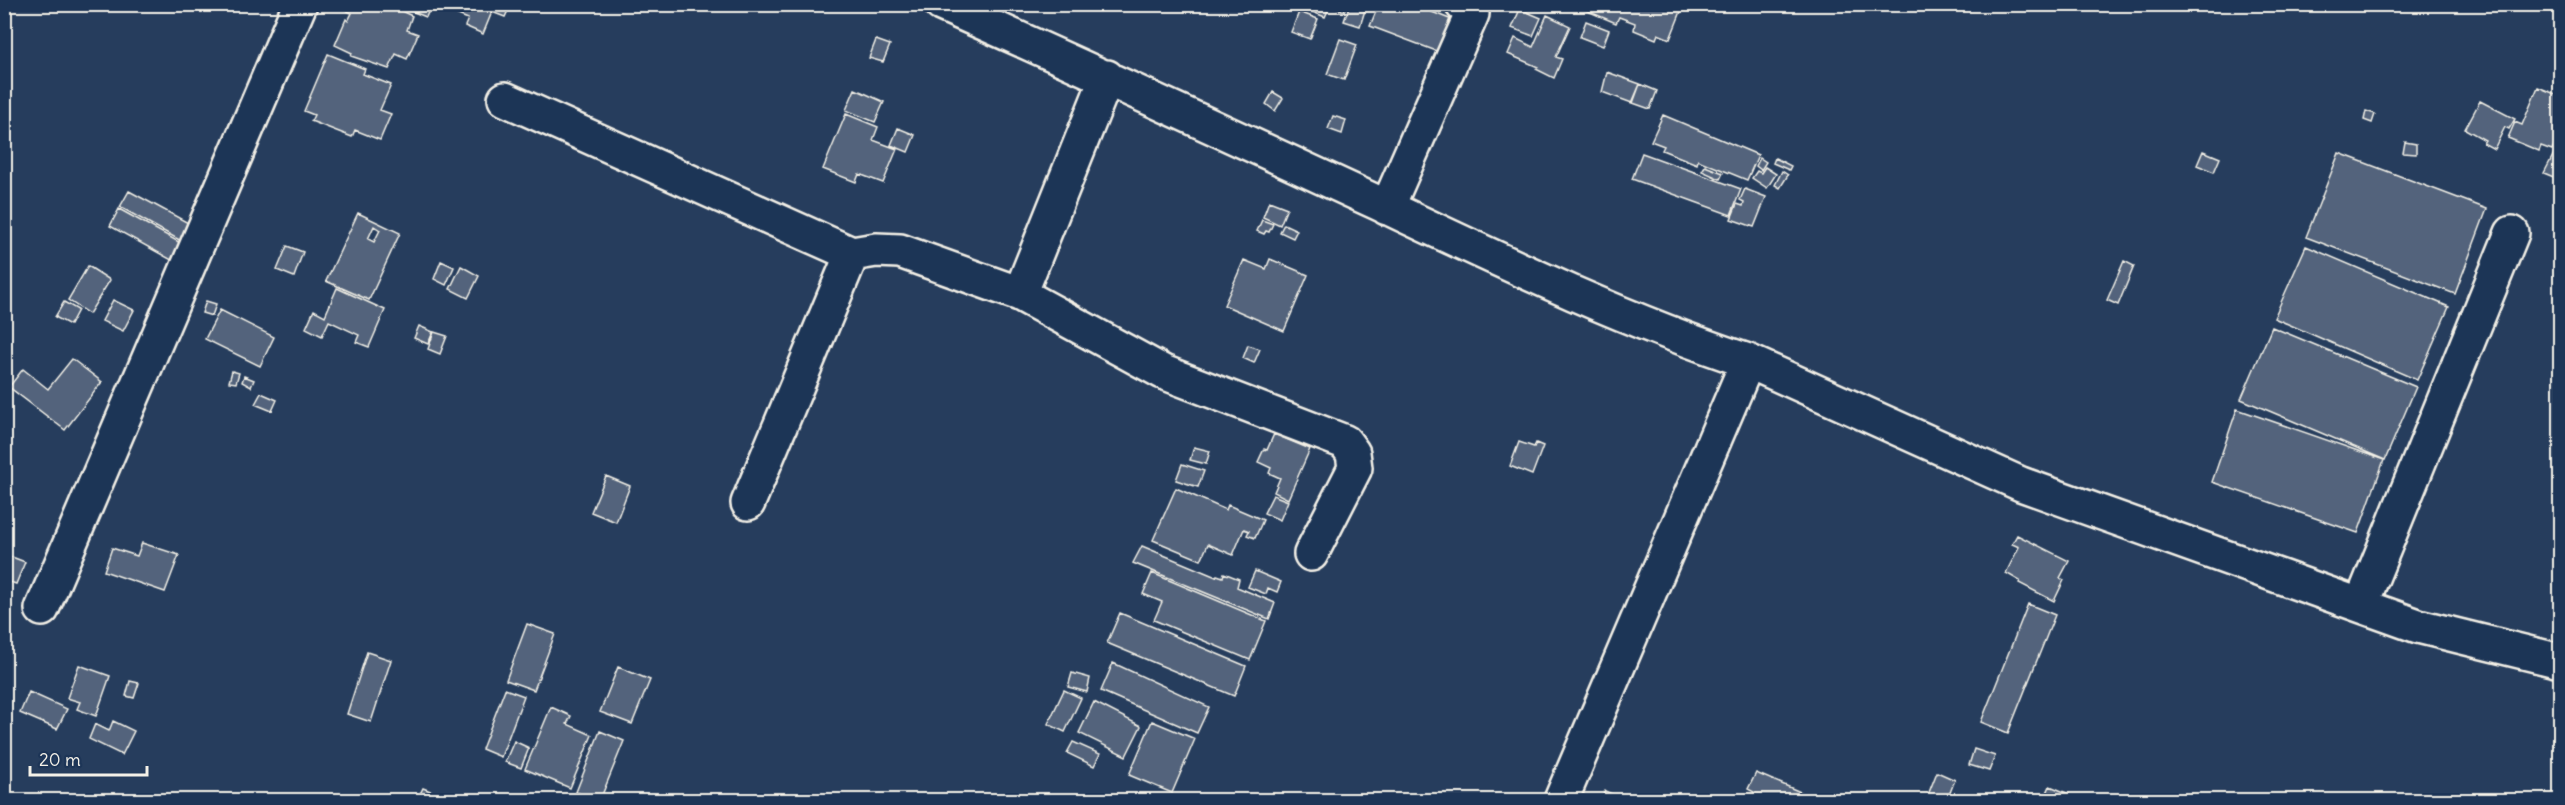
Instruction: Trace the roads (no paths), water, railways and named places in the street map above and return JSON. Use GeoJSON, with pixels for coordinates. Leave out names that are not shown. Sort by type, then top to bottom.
{"type":"FeatureCollection","features":[{"type":"Feature","properties":{"kind":"street"},"geometry":{"type":"LineString","coordinates":[[42,609],[300,4]]}},
{"type":"Feature","properties":{"kind":"street"},"geometry":{"type":"LineString","coordinates":[[941,4],[1107,77],[1439,233],[1702,346],[1748,362],[2020,484],[2418,626],[2560,661]]}},
{"type":"Feature","properties":{"kind":"street"},"geometry":{"type":"LineString","coordinates":[[1387,208],[1472,14],[1462,4]]}},
{"type":"Feature","properties":{"kind":"street"},"geometry":{"type":"LineString","coordinates":[[1020,294],[1107,77]]}},
{"type":"Feature","properties":{"kind":"street"},"geometry":{"type":"LineString","coordinates":[[505,99],[852,254],[876,250],[900,251],[1020,294],[1163,372],[1345,442],[1353,453],[1355,468],[1311,554]]}},
{"type":"Feature","properties":{"kind":"street"},"geometry":{"type":"LineString","coordinates":[[2361,605],[2512,233]]}},
{"type":"Feature","properties":{"kind":"street"},"geometry":{"type":"LineString","coordinates":[[748,503],[852,254]]}},
{"type":"Feature","properties":{"kind":"street"},"geometry":{"type":"LineString","coordinates":[[1561,801],[1748,362]]}}]}
